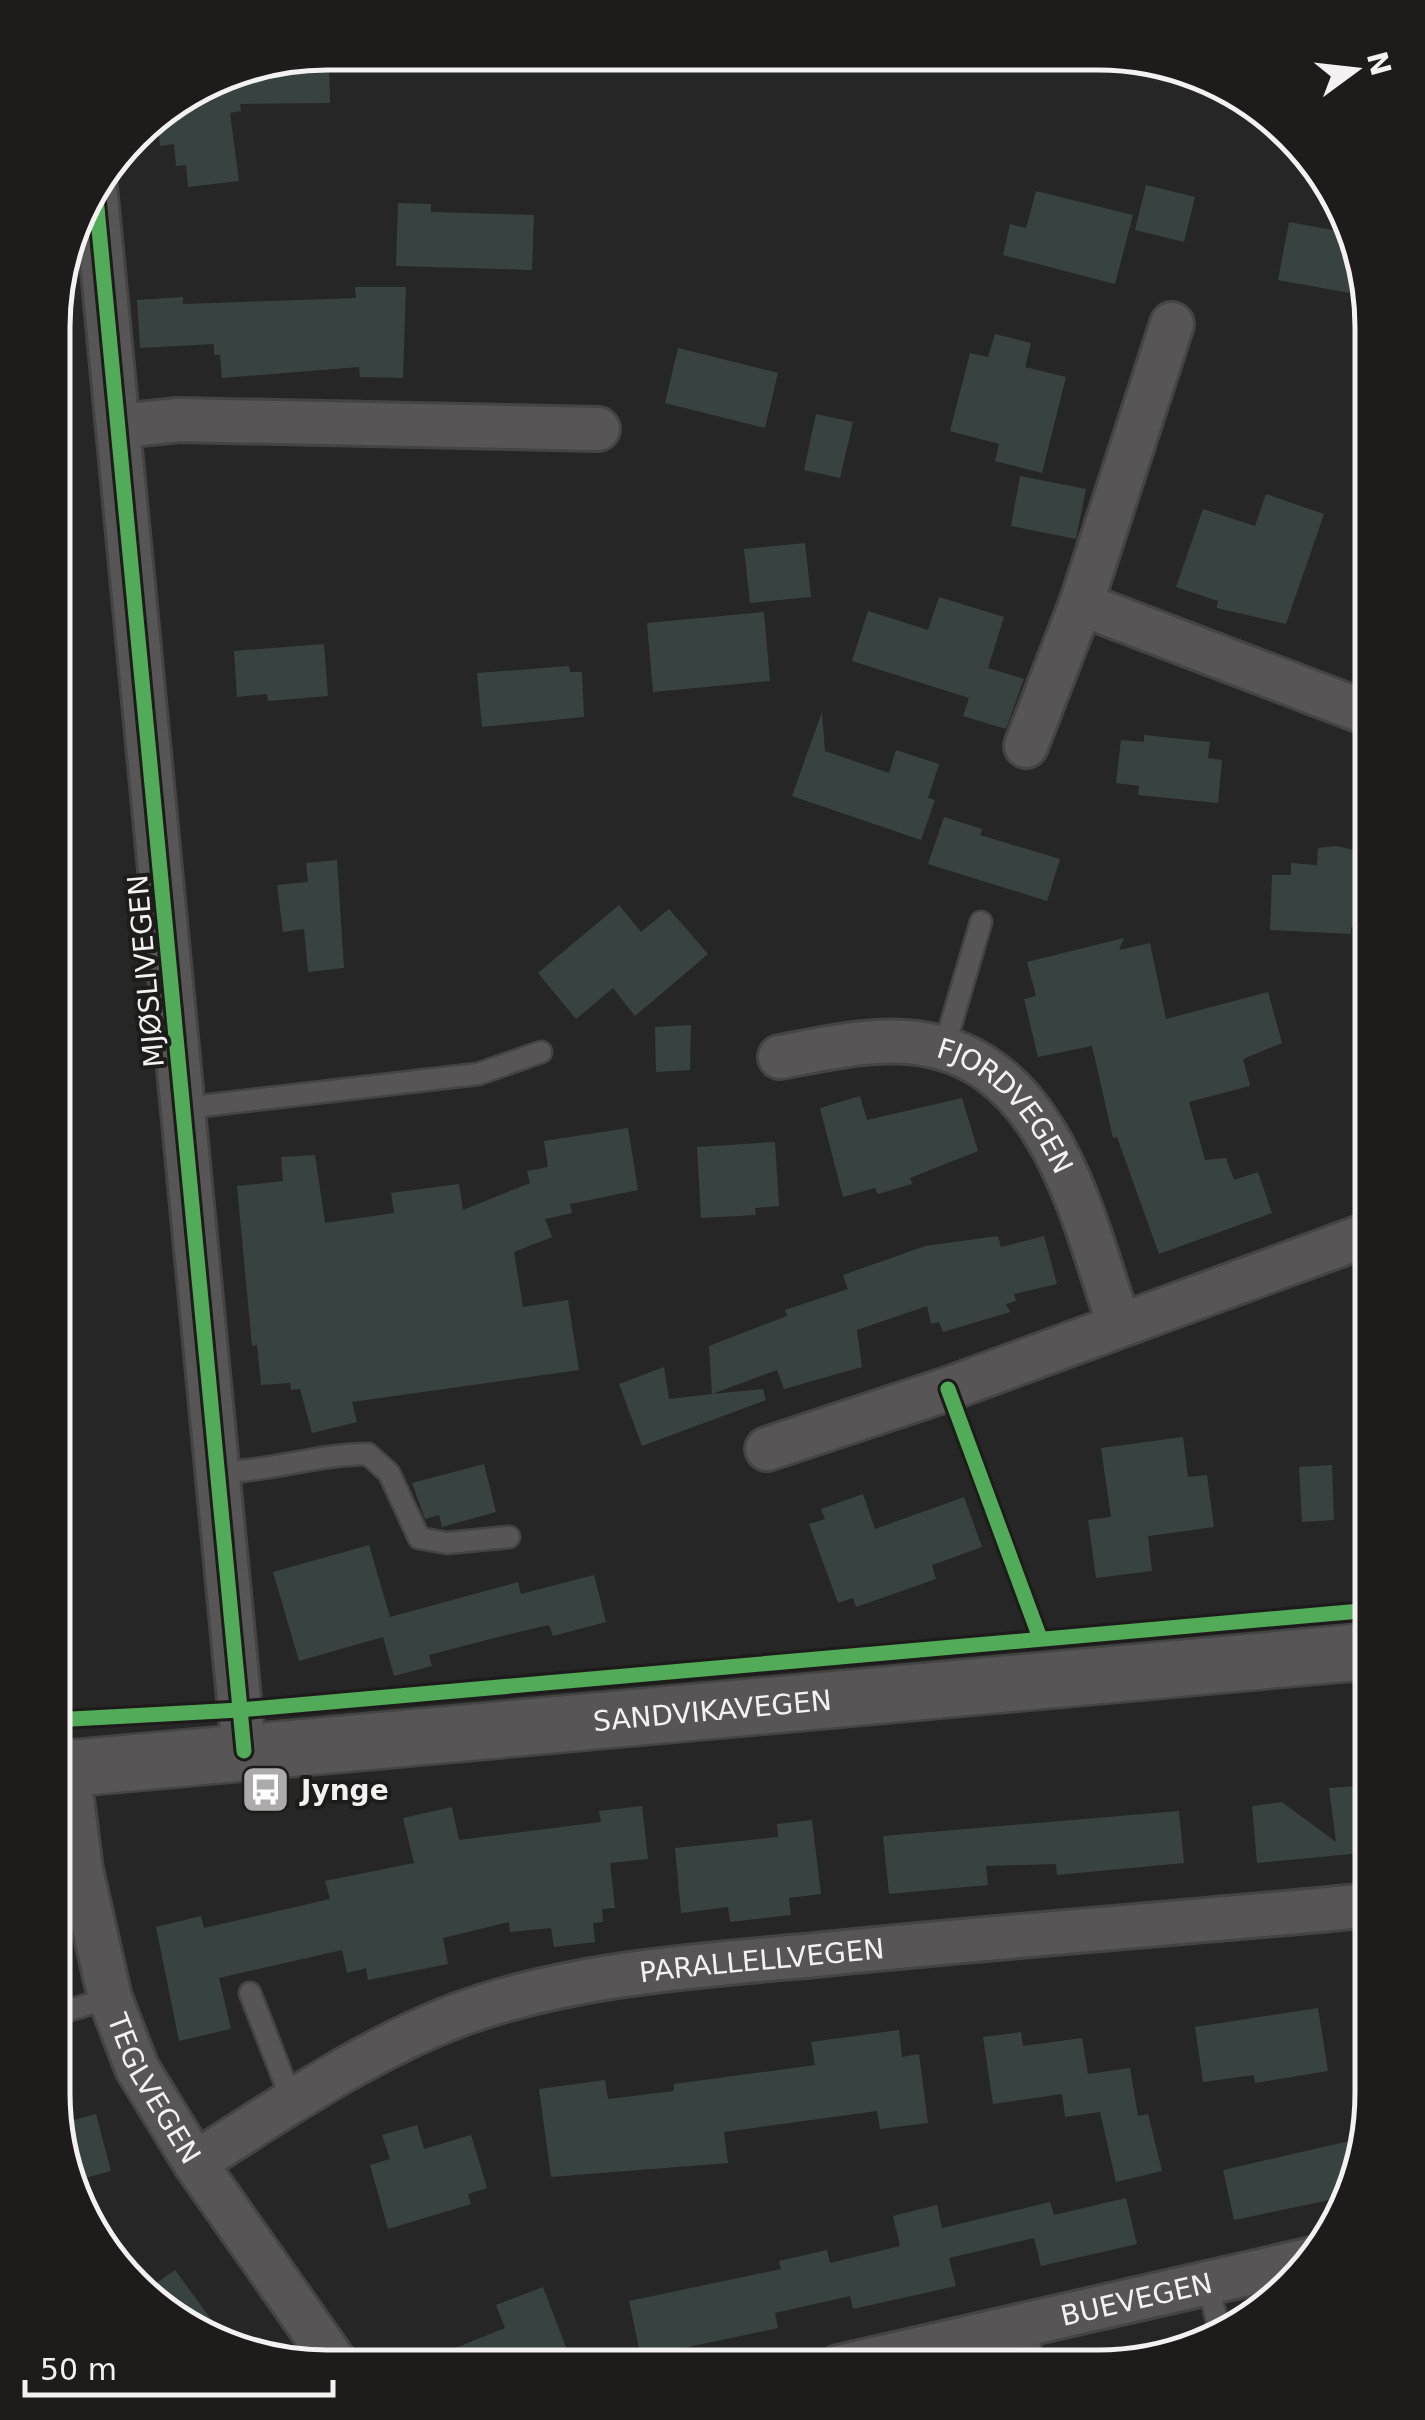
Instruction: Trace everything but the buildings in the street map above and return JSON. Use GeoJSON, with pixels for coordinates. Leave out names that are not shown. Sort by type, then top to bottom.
{"type":"FeatureCollection","features":[{"type":"Feature","properties":{"kind":"main road","name":"SANDVIKAVEGEN"},"geometry":{"type":"LineString","coordinates":[[70,1768],[1354,1653]]}},
{"type":"Feature","properties":{"kind":"street","name":"MJØSLIVEGEN"},"geometry":{"type":"LineString","coordinates":[[98,212],[244,1751]]}},
{"type":"Feature","properties":{"kind":"street"},"geometry":{"type":"LineString","coordinates":[[1026,746],[1081,604],[1172,324]]}},
{"type":"Feature","properties":{"kind":"street"},"geometry":{"type":"LineString","coordinates":[[120,426],[179,420],[598,429]]}},
{"type":"Feature","properties":{"kind":"street"},"geometry":{"type":"LineString","coordinates":[[1081,604],[1355,708]]}},
{"type":"Feature","properties":{"kind":"street","name":"FJORDVEGEN"},"geometry":{"type":"LineString","coordinates":[[780,1056],[883,1042],[944,1048],[980,1062],[1027,1103],[1048,1136],[1082,1215],[1118,1324]]}},
{"type":"Feature","properties":{"kind":"street"},"geometry":{"type":"LineString","coordinates":[[767,1449],[948,1389],[1354,1239]]}},
{"type":"Feature","properties":{"kind":"street","name":"TEGLVEGEN"},"geometry":{"type":"LineString","coordinates":[[70,1812],[110,1998],[137,2068],[318,2349]]}},
{"type":"Feature","properties":{"kind":"street","name":"PARALLELLVEGEN"},"geometry":{"type":"LineString","coordinates":[[194,2162],[292,2101],[456,2016],[597,1979],[880,1948],[1354,1908]]}},
{"type":"Feature","properties":{"kind":"street","name":"BUEVEGEN"},"geometry":{"type":"LineString","coordinates":[[916,2350],[1288,2265]]}},
{"type":"Feature","properties":{"kind":"lane"},"geometry":{"type":"LineString","coordinates":[[944,1048],[981,922]]}},
{"type":"Feature","properties":{"kind":"lane"},"geometry":{"type":"LineString","coordinates":[[184,1108],[478,1074],[541,1052]]}},
{"type":"Feature","properties":{"kind":"lane"},"geometry":{"type":"LineString","coordinates":[[218,1472],[268,1469],[334,1454],[368,1454],[389,1473],[418,1538],[447,1543],[509,1537]]}},
{"type":"Feature","properties":{"kind":"lane"},"geometry":{"type":"LineString","coordinates":[[250,1993],[292,2101]]}},
{"type":"Feature","properties":{"kind":"lane"},"geometry":{"type":"LineString","coordinates":[[70,2010],[110,1998]]}},
{"type":"Feature","properties":{"kind":"lane"},"geometry":{"type":"LineString","coordinates":[[1208,2285],[1217,2320]]}},
{"type":"Feature","properties":{"kind":"lane"},"geometry":{"type":"LineString","coordinates":[[1025,2326],[1030,2350]]}},
{"type":"Feature","properties":{"kind":"cycle path"},"geometry":{"type":"LineString","coordinates":[[97,213],[244,1751]]}},
{"type":"Feature","properties":{"kind":"cycle path"},"geometry":{"type":"LineString","coordinates":[[948,1389],[1040,1638]]}},
{"type":"Feature","properties":{"kind":"cycle path"},"geometry":{"type":"LineString","coordinates":[[70,1719],[240,1710],[1354,1612]]}},
{"type":"Feature","properties":{"kind":"place","name":"Jynge"},"geometry":{"type":"Point","coordinates":[266,1790]}}]}
